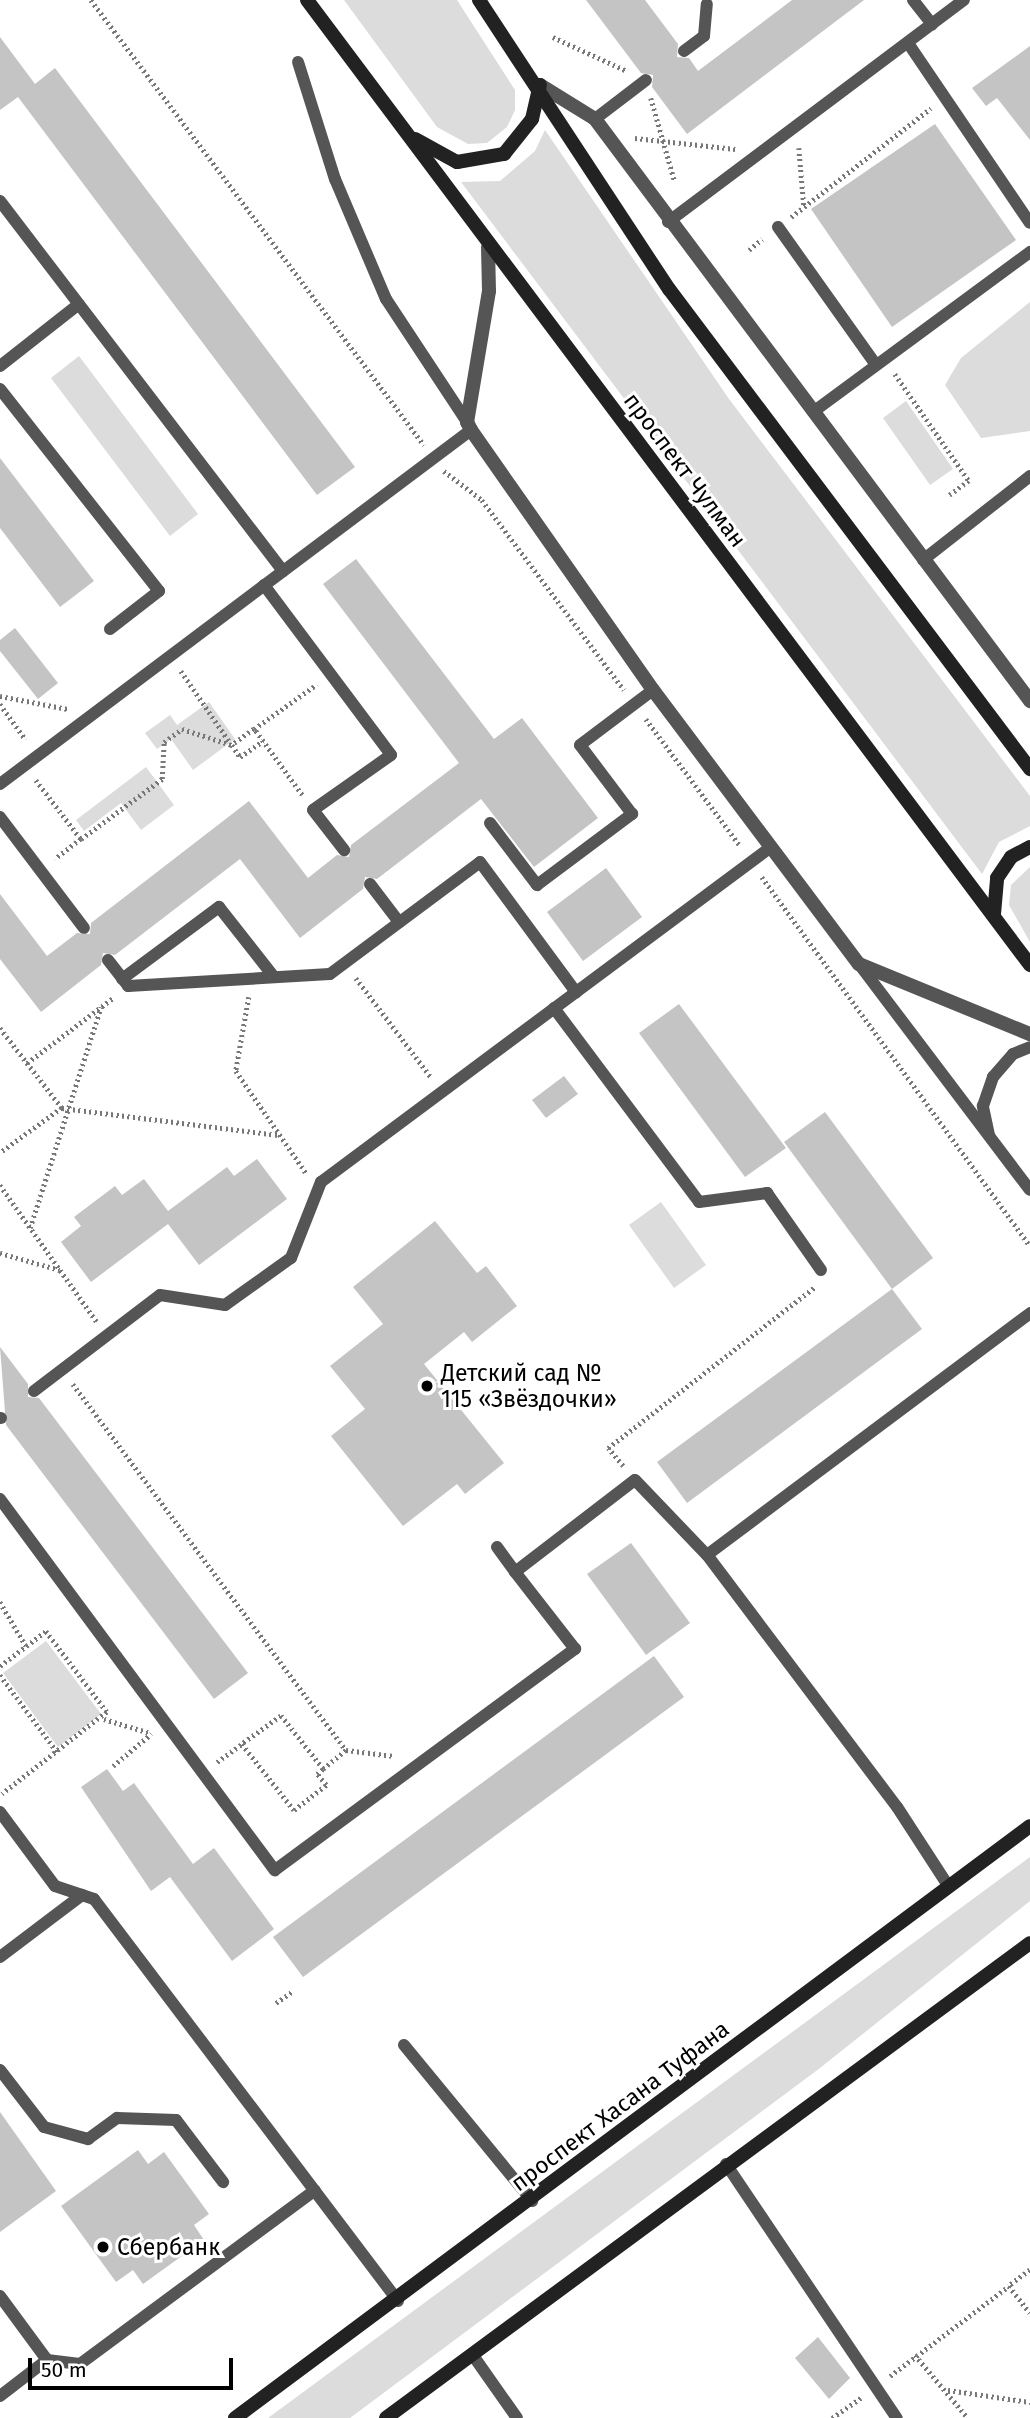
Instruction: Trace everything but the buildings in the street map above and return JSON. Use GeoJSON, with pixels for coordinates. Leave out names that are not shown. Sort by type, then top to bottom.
{"type":"FeatureCollection","features":[{"type":"Feature","properties":{"kind":"main road","name":"проспект Чулман"},"geometry":{"type":"LineString","coordinates":[[307,0],[412,137],[488,247],[1030,965]]}},
{"type":"Feature","properties":{"kind":"main road"},"geometry":{"type":"LineString","coordinates":[[479,0],[540,85],[669,289],[1030,769]]}},
{"type":"Feature","properties":{"kind":"main road"},"geometry":{"type":"LineString","coordinates":[[412,137],[457,162],[505,154],[532,119],[540,85]]}},
{"type":"Feature","properties":{"kind":"main road"},"geometry":{"type":"LineString","coordinates":[[994,914],[997,878],[1011,857],[1030,847]]}},
{"type":"Feature","properties":{"kind":"main road","name":"проспект Хасана Туфана"},"geometry":{"type":"LineString","coordinates":[[235,2418],[398,2301],[1030,1826]]}},
{"type":"Feature","properties":{"kind":"main road"},"geometry":{"type":"LineString","coordinates":[[973,1869],[1030,1839]]}},
{"type":"Feature","properties":{"kind":"main road"},"geometry":{"type":"LineString","coordinates":[[386,2418],[726,2164],[1029,1943]]}},
{"type":"Feature","properties":{"kind":"street"},"geometry":{"type":"LineString","coordinates":[[540,85],[595,119],[668,222],[1030,701]]}},
{"type":"Feature","properties":{"kind":"street"},"geometry":{"type":"LineString","coordinates":[[488,247],[489,292],[469,426],[653,690],[859,964],[1030,1034]]}},
{"type":"Feature","properties":{"kind":"lane"},"geometry":{"type":"LineString","coordinates":[[913,0],[932,24]]}},
{"type":"Feature","properties":{"kind":"lane"},"geometry":{"type":"LineString","coordinates":[[668,222],[964,0]]}},
{"type":"Feature","properties":{"kind":"lane"},"geometry":{"type":"LineString","coordinates":[[684,51],[704,36],[708,1]]}},
{"type":"Feature","properties":{"kind":"lane"},"geometry":{"type":"LineString","coordinates":[[908,43],[1030,223]]}},
{"type":"Feature","properties":{"kind":"lane"},"geometry":{"type":"LineString","coordinates":[[0,784],[433,457],[469,426],[386,299],[335,179],[298,62]]}},
{"type":"Feature","properties":{"kind":"lane"},"geometry":{"type":"LineString","coordinates":[[595,119],[646,80]]}},
{"type":"Feature","properties":{"kind":"lane"},"geometry":{"type":"LineString","coordinates":[[0,201],[282,571]]}},
{"type":"Feature","properties":{"kind":"lane"},"geometry":{"type":"LineString","coordinates":[[778,227],[880,362]]}},
{"type":"Feature","properties":{"kind":"lane"},"geometry":{"type":"LineString","coordinates":[[813,412],[1030,252]]}},
{"type":"Feature","properties":{"kind":"lane"},"geometry":{"type":"LineString","coordinates":[[0,366],[79,304]]}},
{"type":"Feature","properties":{"kind":"lane"},"geometry":{"type":"LineString","coordinates":[[0,389],[159,591],[110,629]]}},
{"type":"Feature","properties":{"kind":"lane"},"geometry":{"type":"LineString","coordinates":[[923,560],[1030,476]]}},
{"type":"Feature","properties":{"kind":"lane"},"geometry":{"type":"LineString","coordinates":[[264,585],[391,755],[313,810],[344,850]]}},
{"type":"Feature","properties":{"kind":"lane"},"geometry":{"type":"LineString","coordinates":[[490,822],[537,885],[632,814],[580,745],[653,690]]}},
{"type":"Feature","properties":{"kind":"lane"},"geometry":{"type":"LineString","coordinates":[[0,817],[84,928]]}},
{"type":"Feature","properties":{"kind":"lane"},"geometry":{"type":"LineString","coordinates":[[34,1391],[160,1295],[225,1305],[291,1258],[321,1182],[771,846]]}},
{"type":"Feature","properties":{"kind":"lane"},"geometry":{"type":"LineString","coordinates":[[125,983],[330,974],[480,862],[576,992]]}},
{"type":"Feature","properties":{"kind":"lane"},"geometry":{"type":"LineString","coordinates":[[370,884],[399,922]]}},
{"type":"Feature","properties":{"kind":"lane"},"geometry":{"type":"LineString","coordinates":[[125,983],[219,908],[274,977]]}},
{"type":"Feature","properties":{"kind":"lane"},"geometry":{"type":"LineString","coordinates":[[108,960],[125,983]]}},
{"type":"Feature","properties":{"kind":"lane"},"geometry":{"type":"LineString","coordinates":[[859,964],[1030,1191]]}},
{"type":"Feature","properties":{"kind":"lane"},"geometry":{"type":"LineString","coordinates":[[554,1008],[699,1202],[767,1193],[821,1270]]}},
{"type":"Feature","properties":{"kind":"lane"},"geometry":{"type":"LineString","coordinates":[[990,1138],[983,1106],[993,1077],[1013,1054],[1030,1047]]}},
{"type":"Feature","properties":{"kind":"lane"},"geometry":{"type":"LineString","coordinates":[[707,1555],[1030,1313]]}},
{"type":"Feature","properties":{"kind":"lane"},"geometry":{"type":"LineString","coordinates":[[515,1572],[635,1480],[707,1555],[949,1887]]}},
{"type":"Feature","properties":{"kind":"lane"},"geometry":{"type":"LineString","coordinates":[[0,1499],[275,1870],[575,1649],[497,1547]]}},
{"type":"Feature","properties":{"kind":"lane"},"geometry":{"type":"LineString","coordinates":[[0,1812],[55,1886],[94,1899],[398,2301]]}},
{"type":"Feature","properties":{"kind":"lane"},"geometry":{"type":"LineString","coordinates":[[0,1957],[82,1895]]}},
{"type":"Feature","properties":{"kind":"lane"},"geometry":{"type":"LineString","coordinates":[[404,2045],[532,2201]]}},
{"type":"Feature","properties":{"kind":"lane"},"geometry":{"type":"LineString","coordinates":[[0,2070],[44,2127],[88,2139],[117,2118],[176,2120],[223,2182]]}},
{"type":"Feature","properties":{"kind":"lane"},"geometry":{"type":"LineString","coordinates":[[726,2164],[897,2418]]}},
{"type":"Feature","properties":{"kind":"lane"},"geometry":{"type":"LineString","coordinates":[[0,2396],[47,2360],[79,2364],[315,2190]]}},
{"type":"Feature","properties":{"kind":"lane"},"geometry":{"type":"LineString","coordinates":[[0,2296],[47,2360]]}},
{"type":"Feature","properties":{"kind":"lane"},"geometry":{"type":"LineString","coordinates":[[472,2354],[517,2418]]}},
{"type":"Feature","properties":{"kind":"path"},"geometry":{"type":"LineString","coordinates":[[91,0],[450,480],[482,500],[751,861],[1030,1246]]}},
{"type":"Feature","properties":{"kind":"path"},"geometry":{"type":"LineString","coordinates":[[553,37],[646,80],[675,182]]}},
{"type":"Feature","properties":{"kind":"path"},"geometry":{"type":"LineString","coordinates":[[749,250],[944,98]]}},
{"type":"Feature","properties":{"kind":"path"},"geometry":{"type":"LineString","coordinates":[[797,127],[804,206]]}},
{"type":"Feature","properties":{"kind":"path"},"geometry":{"type":"LineString","coordinates":[[623,137],[763,152]]}},
{"type":"Feature","properties":{"kind":"path"},"geometry":{"type":"LineString","coordinates":[[880,362],[969,481],[950,495]]}},
{"type":"Feature","properties":{"kind":"path"},"geometry":{"type":"LineString","coordinates":[[170,656],[240,757],[263,741]]}},
{"type":"Feature","properties":{"kind":"path"},"geometry":{"type":"LineString","coordinates":[[232,745],[331,674]]}},
{"type":"Feature","properties":{"kind":"path"},"geometry":{"type":"LineString","coordinates":[[0,696],[93,713]]}},
{"type":"Feature","properties":{"kind":"path"},"geometry":{"type":"LineString","coordinates":[[0,704],[37,756]]}},
{"type":"Feature","properties":{"kind":"path"},"geometry":{"type":"LineString","coordinates":[[41,870],[162,779],[164,742],[182,729],[232,745]]}},
{"type":"Feature","properties":{"kind":"path"},"geometry":{"type":"LineString","coordinates":[[254,729],[313,810]]}},
{"type":"Feature","properties":{"kind":"path"},"geometry":{"type":"LineString","coordinates":[[25,765],[80,839]]}},
{"type":"Feature","properties":{"kind":"path"},"geometry":{"type":"LineString","coordinates":[[344,963],[442,1091]]}},
{"type":"Feature","properties":{"kind":"path"},"geometry":{"type":"LineString","coordinates":[[253,978],[236,1071],[318,1191]]}},
{"type":"Feature","properties":{"kind":"path"},"geometry":{"type":"LineString","coordinates":[[27,1063],[101,1007],[125,983]]}},
{"type":"Feature","properties":{"kind":"path"},"geometry":{"type":"LineString","coordinates":[[30,1228],[65,1108],[101,1007]]}},
{"type":"Feature","properties":{"kind":"path"},"geometry":{"type":"LineString","coordinates":[[0,1028],[65,1108]]}},
{"type":"Feature","properties":{"kind":"path"},"geometry":{"type":"LineString","coordinates":[[0,1153],[65,1108],[280,1135]]}},
{"type":"Feature","properties":{"kind":"path"},"geometry":{"type":"LineString","coordinates":[[0,1185],[106,1334]]}},
{"type":"Feature","properties":{"kind":"path"},"geometry":{"type":"LineString","coordinates":[[0,1253],[61,1270]]}},
{"type":"Feature","properties":{"kind":"path"},"geometry":{"type":"LineString","coordinates":[[635,1480],[608,1448],[815,1287],[821,1270]]}},
{"type":"Feature","properties":{"kind":"path"},"geometry":{"type":"LineString","coordinates":[[62,1369],[346,1750],[424,1760]]}},
{"type":"Feature","properties":{"kind":"path"},"geometry":{"type":"LineString","coordinates":[[0,1602],[26,1646]]}},
{"type":"Feature","properties":{"kind":"path"},"geometry":{"type":"LineString","coordinates":[[0,1666],[46,1631],[107,1712],[104,1719],[0,1796]]}},
{"type":"Feature","properties":{"kind":"path"},"geometry":{"type":"LineString","coordinates":[[0,1675],[58,1754]]}},
{"type":"Feature","properties":{"kind":"path"},"geometry":{"type":"LineString","coordinates":[[202,1772],[281,1716],[323,1769]]}},
{"type":"Feature","properties":{"kind":"path"},"geometry":{"type":"LineString","coordinates":[[104,1719],[180,1742]]}},
{"type":"Feature","properties":{"kind":"path"},"geometry":{"type":"LineString","coordinates":[[113,1766],[152,1734]]}},
{"type":"Feature","properties":{"kind":"path"},"geometry":{"type":"LineString","coordinates":[[242,1744],[294,1810],[326,1785],[317,1773],[346,1750]]}},
{"type":"Feature","properties":{"kind":"path"},"geometry":{"type":"LineString","coordinates":[[276,2003],[292,1992]]}},
{"type":"Feature","properties":{"kind":"path"},"geometry":{"type":"LineString","coordinates":[[923,2350],[1030,2270]]}},
{"type":"Feature","properties":{"kind":"path"},"geometry":{"type":"LineString","coordinates":[[1009,2286],[1030,2314]]}},
{"type":"Feature","properties":{"kind":"path"},"geometry":{"type":"LineString","coordinates":[[915,2356],[948,2390],[968,2418]]}},
{"type":"Feature","properties":{"kind":"path"},"geometry":{"type":"LineString","coordinates":[[948,2390],[1030,2402]]}},
{"type":"Feature","properties":{"kind":"shaded area"},"geometry":{"type":"Polygon","coordinates":[[[344,0],[457,0],[515,90],[515,110],[507,127],[487,143],[468,144],[437,127],[344,0]]]}},
{"type":"Feature","properties":{"kind":"shaded area"},"geometry":{"type":"Polygon","coordinates":[[[545,130],[729,399],[1030,796],[1030,826],[999,842],[982,874],[461,182],[500,181],[535,151],[545,130]]]}},
{"type":"Feature","properties":{"kind":"shaded area"},"geometry":{"type":"Polygon","coordinates":[[[1030,302],[1030,431],[981,438],[945,385],[961,358],[1030,302]]]}},
{"type":"Feature","properties":{"kind":"shaded area"},"geometry":{"type":"Polygon","coordinates":[[[79,356],[198,514],[170,536],[51,378],[79,356]]]}},
{"type":"Feature","properties":{"kind":"shaded area"},"geometry":{"type":"Polygon","coordinates":[[[906,401],[953,469],[930,485],[883,418],[906,401]]]}},
{"type":"Feature","properties":{"kind":"shaded area"},"geometry":{"type":"Polygon","coordinates":[[[209,702],[235,739],[193,770],[171,739],[157,749],[145,733],[170,715],[177,725],[209,702]]]}},
{"type":"Feature","properties":{"kind":"shaded area"},"geometry":{"type":"Polygon","coordinates":[[[146,767],[174,805],[141,830],[121,803],[84,831],[76,820],[146,767]]]}},
{"type":"Feature","properties":{"kind":"shaded area"},"geometry":{"type":"Polygon","coordinates":[[[1030,867],[1030,942],[1009,905],[1011,885],[1030,867]]]}},
{"type":"Feature","properties":{"kind":"shaded area"},"geometry":{"type":"Polygon","coordinates":[[[661,1202],[706,1265],[674,1288],[629,1225],[661,1202]]]}},
{"type":"Feature","properties":{"kind":"shaded area"},"geometry":{"type":"Polygon","coordinates":[[[46,1641],[101,1714],[58,1747],[3,1673],[46,1641]]]}},
{"type":"Feature","properties":{"kind":"shaded area"},"geometry":{"type":"Polygon","coordinates":[[[1030,1857],[1030,1901],[820,2068],[350,2418],[268,2418],[1030,1857]]]}},
{"type":"Feature","properties":{"kind":"place","name":"Детский сад № 115 «Звёздочки»"},"geometry":{"type":"Point","coordinates":[427,1386]}},
{"type":"Feature","properties":{"kind":"place","name":"Сбербанк"},"geometry":{"type":"Point","coordinates":[103,2247]}}]}
